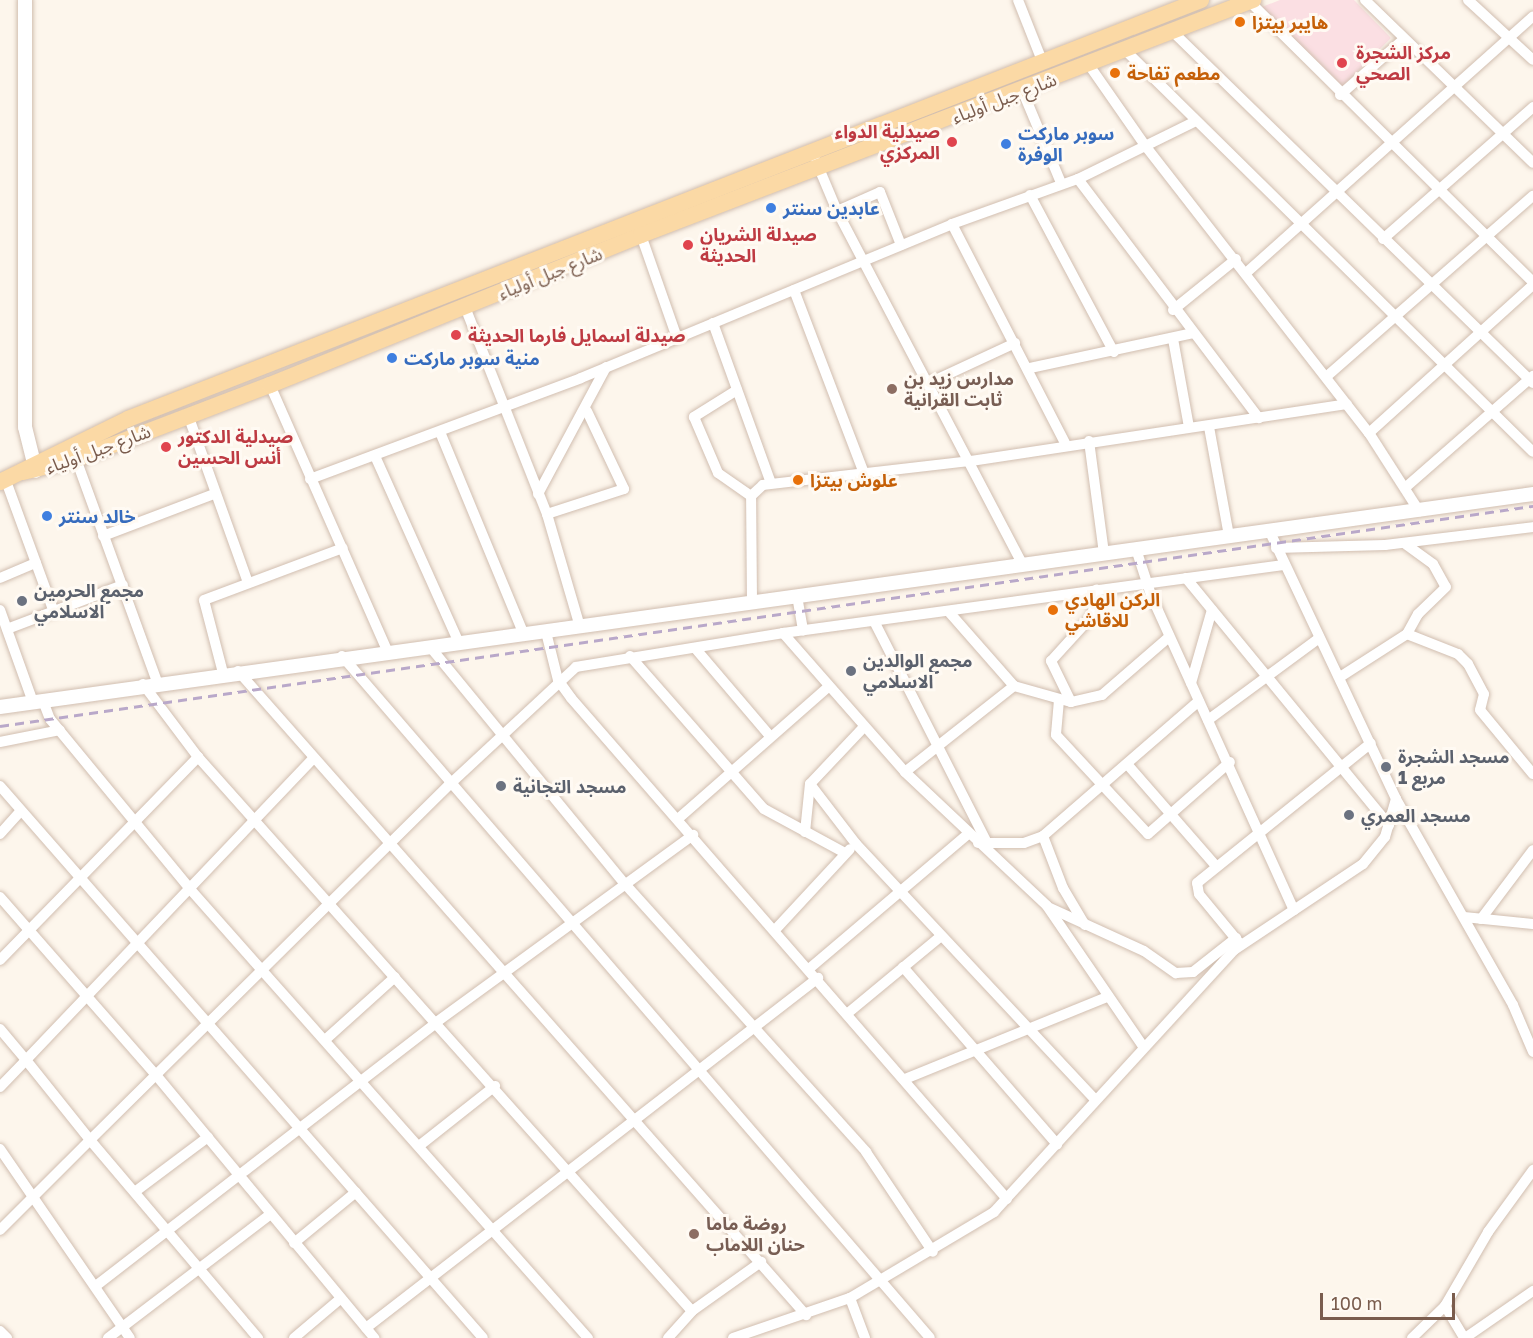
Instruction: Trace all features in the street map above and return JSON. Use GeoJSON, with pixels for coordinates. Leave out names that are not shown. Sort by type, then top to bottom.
{"type":"FeatureCollection","features":[{"type":"Feature","properties":{"kind":"main road","name":"شارع جبل أولياء"},"geometry":{"type":"LineString","coordinates":[[31,469],[128,419],[1201,0]]}},
{"type":"Feature","properties":{"kind":"main road","name":"شارع جبل أولياء"},"geometry":{"type":"LineString","coordinates":[[31,469],[76,459],[270,385],[641,235],[1023,92],[1251,1]]}},
{"type":"Feature","properties":{"kind":"main road"},"geometry":{"type":"LineString","coordinates":[[3,482],[31,469]]}},
{"type":"Feature","properties":{"kind":"street"},"geometry":{"type":"LineString","coordinates":[[25,0],[25,427],[31,469]]}},
{"type":"Feature","properties":{"kind":"street"},"geometry":{"type":"LineString","coordinates":[[1018,0],[1043,63]]}},
{"type":"Feature","properties":{"kind":"street"},"geometry":{"type":"LineString","coordinates":[[1468,0],[1533,60]]}},
{"type":"Feature","properties":{"kind":"street"},"geometry":{"type":"LineString","coordinates":[[1251,1],[1340,95],[1533,283],[1369,433]]}},
{"type":"Feature","properties":{"kind":"street"},"geometry":{"type":"LineString","coordinates":[[1368,1],[1404,39],[1533,163]]}},
{"type":"Feature","properties":{"kind":"street"},"geometry":{"type":"LineString","coordinates":[[1246,273],[1533,16]]}},
{"type":"Feature","properties":{"kind":"street"},"geometry":{"type":"LineString","coordinates":[[1172,31],[1335,194],[1532,380],[1493,410],[1406,487]]}},
{"type":"Feature","properties":{"kind":"street"},"geometry":{"type":"LineString","coordinates":[[1340,95],[1404,39]]}},
{"type":"Feature","properties":{"kind":"street"},"geometry":{"type":"LineString","coordinates":[[1126,51],[1446,363],[1533,452]]}},
{"type":"Feature","properties":{"kind":"street"},"geometry":{"type":"LineString","coordinates":[[1089,65],[1147,148],[1236,259],[1369,433],[1406,487],[1419,511]]}},
{"type":"Feature","properties":{"kind":"street"},"geometry":{"type":"LineString","coordinates":[[1023,92],[1061,183]]}},
{"type":"Feature","properties":{"kind":"street"},"geometry":{"type":"LineString","coordinates":[[1383,239],[1533,107]]}},
{"type":"Feature","properties":{"kind":"street"},"geometry":{"type":"LineString","coordinates":[[310,479],[440,432],[606,367],[862,260],[1078,178],[1147,148],[1196,121]]}},
{"type":"Feature","properties":{"kind":"street"},"geometry":{"type":"LineString","coordinates":[[813,150],[837,211],[971,460],[1022,564]]}},
{"type":"Feature","properties":{"kind":"street"},"geometry":{"type":"LineString","coordinates":[[1078,178],[1173,310],[1259,418]]}},
{"type":"Feature","properties":{"kind":"street"},"geometry":{"type":"LineString","coordinates":[[837,211],[880,192],[901,245]]}},
{"type":"Feature","properties":{"kind":"street"},"geometry":{"type":"LineString","coordinates":[[1030,195],[1114,352]]}},
{"type":"Feature","properties":{"kind":"street"},"geometry":{"type":"LineString","coordinates":[[1326,377],[1533,196]]}},
{"type":"Feature","properties":{"kind":"street"},"geometry":{"type":"LineString","coordinates":[[952,224],[1030,368],[1065,443]]}},
{"type":"Feature","properties":{"kind":"street"},"geometry":{"type":"LineString","coordinates":[[641,235],[677,338]]}},
{"type":"Feature","properties":{"kind":"street"},"geometry":{"type":"LineString","coordinates":[[1173,310],[1236,259]]}},
{"type":"Feature","properties":{"kind":"street"},"geometry":{"type":"LineString","coordinates":[[794,290],[864,473]]}},
{"type":"Feature","properties":{"kind":"street"},"geometry":{"type":"LineString","coordinates":[[465,308],[547,514],[580,627]]}},
{"type":"Feature","properties":{"kind":"street"},"geometry":{"type":"LineString","coordinates":[[713,323],[771,483]]}},
{"type":"Feature","properties":{"kind":"street"},"geometry":{"type":"LineString","coordinates":[[1030,368],[1114,352],[1193,333]]}},
{"type":"Feature","properties":{"kind":"street"},"geometry":{"type":"LineString","coordinates":[[1173,339],[1189,427]]}},
{"type":"Feature","properties":{"kind":"street"},"geometry":{"type":"LineString","coordinates":[[929,383],[1015,343]]}},
{"type":"Feature","properties":{"kind":"street"},"geometry":{"type":"LineString","coordinates":[[538,494],[588,411],[606,367]]}},
{"type":"Feature","properties":{"kind":"street"},"geometry":{"type":"LineString","coordinates":[[270,385],[388,653]]}},
{"type":"Feature","properties":{"kind":"street"},"geometry":{"type":"LineString","coordinates":[[737,390],[694,417],[718,473],[751,496]]}},
{"type":"Feature","properties":{"kind":"street"},"geometry":{"type":"LineString","coordinates":[[752,602],[751,496],[755,488],[771,483],[971,460],[1065,443],[1189,427],[1209,428],[1347,404]]}},
{"type":"Feature","properties":{"kind":"street"},"geometry":{"type":"LineString","coordinates":[[547,514],[624,489],[588,411]]}},
{"type":"Feature","properties":{"kind":"street"},"geometry":{"type":"LineString","coordinates":[[188,416],[214,494],[248,583]]}},
{"type":"Feature","properties":{"kind":"street"},"geometry":{"type":"LineString","coordinates":[[1209,428],[1230,536]]}},
{"type":"Feature","properties":{"kind":"street"},"geometry":{"type":"LineString","coordinates":[[440,432],[524,635]]}},
{"type":"Feature","properties":{"kind":"street"},"geometry":{"type":"LineString","coordinates":[[1089,441],[1104,553]]}},
{"type":"Feature","properties":{"kind":"street"},"geometry":{"type":"LineString","coordinates":[[375,456],[459,643]]}},
{"type":"Feature","properties":{"kind":"street"},"geometry":{"type":"LineString","coordinates":[[76,459],[123,585],[150,683],[198,757],[438,1021],[692,1311]]}},
{"type":"Feature","properties":{"kind":"street"},"geometry":{"type":"LineString","coordinates":[[3,482],[54,612]]}},
{"type":"Feature","properties":{"kind":"street"},"geometry":{"type":"LineString","coordinates":[[103,536],[214,494]]}},
{"type":"Feature","properties":{"kind":"street"},"geometry":{"type":"LineString","coordinates":[[0,707],[238,670],[342,656],[431,648],[1533,494]]}},
{"type":"Feature","properties":{"kind":"street"},"geometry":{"type":"LineString","coordinates":[[1276,548],[1404,543],[1533,526]]}},
{"type":"Feature","properties":{"kind":"street"},"geometry":{"type":"LineString","coordinates":[[1269,530],[1282,565],[1318,639],[1340,677],[1396,799],[1464,917],[1533,1052]]}},
{"type":"Feature","properties":{"kind":"street"},"geometry":{"type":"LineString","coordinates":[[1340,677],[1407,634],[1419,614],[1446,587],[1433,564],[1404,543]]}},
{"type":"Feature","properties":{"kind":"street"},"geometry":{"type":"LineString","coordinates":[[223,673],[203,602],[343,548]]}},
{"type":"Feature","properties":{"kind":"street"},"geometry":{"type":"LineString","coordinates":[[1136,549],[1145,582],[1169,637],[1230,762],[1294,910]]}},
{"type":"Feature","properties":{"kind":"street"},"geometry":{"type":"LineString","coordinates":[[0,578],[36,563]]}},
{"type":"Feature","properties":{"kind":"street"},"geometry":{"type":"LineString","coordinates":[[0,1230],[262,967],[391,844],[448,785],[558,680],[576,667],[630,656],[803,630],[1282,565]]}},
{"type":"Feature","properties":{"kind":"street"},"geometry":{"type":"LineString","coordinates":[[1186,578],[1263,676],[1305,719],[1340,767],[1389,825]]}},
{"type":"Feature","properties":{"kind":"street"},"geometry":{"type":"LineString","coordinates":[[7,629],[123,585]]}},
{"type":"Feature","properties":{"kind":"street"},"geometry":{"type":"LineString","coordinates":[[1071,702],[1051,661],[1092,616],[1097,589]]}},
{"type":"Feature","properties":{"kind":"street"},"geometry":{"type":"LineString","coordinates":[[796,596],[803,630]]}},
{"type":"Feature","properties":{"kind":"street"},"geometry":{"type":"LineString","coordinates":[[0,610],[38,701],[60,730],[190,889],[262,967],[588,1338]]}},
{"type":"Feature","properties":{"kind":"street"},"geometry":{"type":"LineString","coordinates":[[1191,682],[1212,610]]}},
{"type":"Feature","properties":{"kind":"street"},"geometry":{"type":"LineString","coordinates":[[949,612],[1014,686],[1071,702],[1102,695],[1169,637]]}},
{"type":"Feature","properties":{"kind":"street"},"geometry":{"type":"LineString","coordinates":[[875,622],[938,746],[982,843]]}},
{"type":"Feature","properties":{"kind":"street"},"geometry":{"type":"LineString","coordinates":[[546,632],[558,680],[810,968],[1007,1199]]}},
{"type":"Feature","properties":{"kind":"street"},"geometry":{"type":"LineString","coordinates":[[783,633],[827,688],[905,772],[968,834],[982,843],[1047,906],[1107,997],[1142,1045]]}},
{"type":"Feature","properties":{"kind":"street"},"geometry":{"type":"LineString","coordinates":[[1407,634],[1458,654],[1468,664],[1484,694],[1480,710],[1533,774]]}},
{"type":"Feature","properties":{"kind":"street"},"geometry":{"type":"LineString","coordinates":[[1208,720],[1263,676],[1318,639]]}},
{"type":"Feature","properties":{"kind":"street"},"geometry":{"type":"LineString","coordinates":[[431,648],[500,737],[626,885],[871,1159],[933,1252]]}},
{"type":"Feature","properties":{"kind":"street"},"geometry":{"type":"LineString","coordinates":[[694,648],[769,735]]}},
{"type":"Feature","properties":{"kind":"street"},"geometry":{"type":"LineString","coordinates":[[342,656],[448,785],[703,1068],[930,1338]]}},
{"type":"Feature","properties":{"kind":"street"},"geometry":{"type":"LineString","coordinates":[[630,656],[729,772],[764,809],[845,853]]}},
{"type":"Feature","properties":{"kind":"street"},"geometry":{"type":"LineString","coordinates":[[238,670],[313,759],[637,1118],[806,1315]]}},
{"type":"Feature","properties":{"kind":"street"},"geometry":{"type":"LineString","coordinates":[[905,772],[1014,686]]}},
{"type":"Feature","properties":{"kind":"street"},"geometry":{"type":"LineString","coordinates":[[679,818],[769,735],[827,688]]}},
{"type":"Feature","properties":{"kind":"street"},"geometry":{"type":"LineString","coordinates":[[1059,700],[1056,735],[1148,834],[1173,816],[1230,762]]}},
{"type":"Feature","properties":{"kind":"street"},"geometry":{"type":"LineString","coordinates":[[982,843],[1024,843],[1043,836],[1199,701]]}},
{"type":"Feature","properties":{"kind":"street"},"geometry":{"type":"LineString","coordinates":[[805,832],[810,783],[863,728]]}},
{"type":"Feature","properties":{"kind":"street"},"geometry":{"type":"LineString","coordinates":[[0,742],[60,730]]}},
{"type":"Feature","properties":{"kind":"street"},"geometry":{"type":"LineString","coordinates":[[1238,941],[1196,888],[1215,866],[1371,743]]}},
{"type":"Feature","properties":{"kind":"street"},"geometry":{"type":"LineString","coordinates":[[0,960],[77,878],[198,757]]}},
{"type":"Feature","properties":{"kind":"street"},"geometry":{"type":"LineString","coordinates":[[0,1087],[89,998],[313,759]]}},
{"type":"Feature","properties":{"kind":"street"},"geometry":{"type":"LineString","coordinates":[[1127,764],[1215,866]]}},
{"type":"Feature","properties":{"kind":"street"},"geometry":{"type":"LineString","coordinates":[[810,783],[856,844],[902,888],[941,936],[1023,1028],[1095,1100]]}},
{"type":"Feature","properties":{"kind":"street"},"geometry":{"type":"LineString","coordinates":[[0,786],[77,878],[483,1338]]}},
{"type":"Feature","properties":{"kind":"street"},"geometry":{"type":"LineString","coordinates":[[1047,906],[1144,951],[1176,973],[1193,972],[1238,941],[1294,910],[1363,864],[1389,825],[1396,799]]}},
{"type":"Feature","properties":{"kind":"street"},"geometry":{"type":"LineString","coordinates":[[0,834],[20,812]]}},
{"type":"Feature","properties":{"kind":"street"},"geometry":{"type":"LineString","coordinates":[[810,968],[968,834]]}},
{"type":"Feature","properties":{"kind":"street"},"geometry":{"type":"LineString","coordinates":[[97,1285],[167,1229],[301,1130],[438,1021],[693,835]]}},
{"type":"Feature","properties":{"kind":"street"},"geometry":{"type":"LineString","coordinates":[[1043,836],[1063,888],[1086,925]]}},
{"type":"Feature","properties":{"kind":"street"},"geometry":{"type":"LineString","coordinates":[[775,930],[845,853],[856,844]]}},
{"type":"Feature","properties":{"kind":"street"},"geometry":{"type":"LineString","coordinates":[[1481,919],[1533,850]]}},
{"type":"Feature","properties":{"kind":"street"},"geometry":{"type":"LineString","coordinates":[[0,897],[156,1075],[374,1338]]}},
{"type":"Feature","properties":{"kind":"street"},"geometry":{"type":"LineString","coordinates":[[1464,917],[1533,924]]}},
{"type":"Feature","properties":{"kind":"street"},"geometry":{"type":"LineString","coordinates":[[848,1013],[941,936]]}},
{"type":"Feature","properties":{"kind":"street"},"geometry":{"type":"LineString","coordinates":[[733,1338],[806,1315],[850,1298],[884,1281],[933,1252],[1007,1199],[1142,1045],[1238,941]]}},
{"type":"Feature","properties":{"kind":"street"},"geometry":{"type":"LineString","coordinates":[[903,967],[1057,1144]]}},
{"type":"Feature","properties":{"kind":"street"},"geometry":{"type":"LineString","coordinates":[[326,1040],[395,976]]}},
{"type":"Feature","properties":{"kind":"street"},"geometry":{"type":"LineString","coordinates":[[366,1328],[818,978]]}},
{"type":"Feature","properties":{"kind":"street"},"geometry":{"type":"LineString","coordinates":[[905,1079],[1023,1028],[1107,997]]}},
{"type":"Feature","properties":{"kind":"street"},"geometry":{"type":"LineString","coordinates":[[0,1029],[90,1140],[136,1191],[258,1338]]}},
{"type":"Feature","properties":{"kind":"street"},"geometry":{"type":"LineString","coordinates":[[419,1146],[495,1086]]}},
{"type":"Feature","properties":{"kind":"street"},"geometry":{"type":"LineString","coordinates":[[136,1191],[208,1137]]}},
{"type":"Feature","properties":{"kind":"street"},"geometry":{"type":"LineString","coordinates":[[1,1151],[97,1285],[130,1338]]}},
{"type":"Feature","properties":{"kind":"street"},"geometry":{"type":"LineString","coordinates":[[1412,1338],[1445,1306],[1488,1232],[1533,1170]]}},
{"type":"Feature","properties":{"kind":"street"},"geometry":{"type":"LineString","coordinates":[[294,1244],[356,1192]]}},
{"type":"Feature","properties":{"kind":"street"},"geometry":{"type":"LineString","coordinates":[[108,1338],[271,1214]]}},
{"type":"Feature","properties":{"kind":"street"},"geometry":{"type":"LineString","coordinates":[[668,1338],[692,1311],[761,1262]]}},
{"type":"Feature","properties":{"kind":"street"},"geometry":{"type":"LineString","coordinates":[[1445,1306],[1464,1338],[1533,1292]]}},
{"type":"Feature","properties":{"kind":"street"},"geometry":{"type":"LineString","coordinates":[[850,1298],[865,1338]]}},
{"type":"Feature","properties":{"kind":"street"},"geometry":{"type":"LineString","coordinates":[[294,1338],[340,1299]]}},
{"type":"Feature","properties":{"kind":"shaded area","name":"مركز الشجرة الصحي"},"geometry":{"type":"Polygon","coordinates":[[[1280,0],[1354,0],[1391,38],[1341,88],[1262,7],[1280,0]]]}},
{"type":"Feature","properties":{"kind":"railway"},"geometry":{"type":"LineString","coordinates":[[0,726],[1533,506]]}},
{"type":"Feature","properties":{"kind":"place","name":"هايبر بيتزا"},"geometry":{"type":"Point","coordinates":[1240,22]}},
{"type":"Feature","properties":{"kind":"place","name":"مركز الشجرة الصحي"},"geometry":{"type":"Point","coordinates":[1342,63]}},
{"type":"Feature","properties":{"kind":"place","name":"مطعم تفاحة"},"geometry":{"type":"Point","coordinates":[1115,73]}},
{"type":"Feature","properties":{"kind":"place","name":"صيدلية الدواء المركزي"},"geometry":{"type":"Point","coordinates":[952,142]}},
{"type":"Feature","properties":{"kind":"place","name":"سوبر ماركت الوفرة"},"geometry":{"type":"Point","coordinates":[1006,144]}},
{"type":"Feature","properties":{"kind":"place","name":"عابدين سنتر"},"geometry":{"type":"Point","coordinates":[771,208]}},
{"type":"Feature","properties":{"kind":"place","name":"صيدلة الشريان الحديثة"},"geometry":{"type":"Point","coordinates":[688,245]}},
{"type":"Feature","properties":{"kind":"place","name":"صيدلة اسمايل فارما الحديثة"},"geometry":{"type":"Point","coordinates":[456,335]}},
{"type":"Feature","properties":{"kind":"place","name":"منية سوبر ماركت"},"geometry":{"type":"Point","coordinates":[392,358]}},
{"type":"Feature","properties":{"kind":"place","name":"مدارس زيد بن ثابت القرانية"},"geometry":{"type":"Point","coordinates":[892,389]}},
{"type":"Feature","properties":{"kind":"place","name":"صيدلية الدكتور أنس الحسين"},"geometry":{"type":"Point","coordinates":[166,447]}},
{"type":"Feature","properties":{"kind":"place","name":"علوش بيتزا"},"geometry":{"type":"Point","coordinates":[798,480]}},
{"type":"Feature","properties":{"kind":"place","name":"خالد سنتر"},"geometry":{"type":"Point","coordinates":[47,516]}},
{"type":"Feature","properties":{"kind":"place","name":"مجمع الحرمين الاسلامي"},"geometry":{"type":"Point","coordinates":[22,601]}},
{"type":"Feature","properties":{"kind":"place","name":"الركن الهادي للاقاشي"},"geometry":{"type":"Point","coordinates":[1053,610]}},
{"type":"Feature","properties":{"kind":"place","name":"مجمع الوالدين الاسلامي"},"geometry":{"type":"Point","coordinates":[851,671]}},
{"type":"Feature","properties":{"kind":"place","name":"مسجد الشجرة مربع 1"},"geometry":{"type":"Point","coordinates":[1386,767]}},
{"type":"Feature","properties":{"kind":"place","name":"مسجد التجانية"},"geometry":{"type":"Point","coordinates":[501,786]}},
{"type":"Feature","properties":{"kind":"place","name":"مسجد العمري"},"geometry":{"type":"Point","coordinates":[1349,815]}},
{"type":"Feature","properties":{"kind":"place","name":"روضة ماما حنان اللاماب"},"geometry":{"type":"Point","coordinates":[694,1234]}}]}
